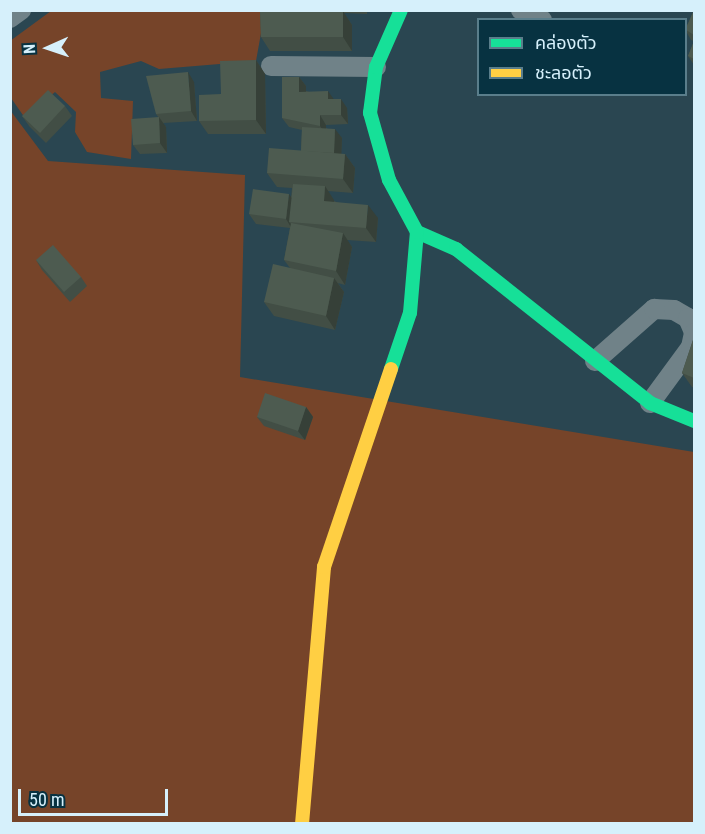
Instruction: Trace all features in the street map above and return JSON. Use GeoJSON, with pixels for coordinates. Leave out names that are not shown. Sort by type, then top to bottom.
{"type":"FeatureCollection","features":[{"type":"Feature","properties":{"kind":"street"},"geometry":{"type":"LineString","coordinates":[[10,18],[21,10]]}},
{"type":"Feature","properties":{"kind":"street"},"geometry":{"type":"LineString","coordinates":[[302,824],[324,567],[410,313],[417,232],[375,140],[370,113],[376,67],[401,10]]}},
{"type":"Feature","properties":{"kind":"street"},"geometry":{"type":"LineString","coordinates":[[521,10],[538,18]]}},
{"type":"Feature","properties":{"kind":"street"},"geometry":{"type":"LineString","coordinates":[[271,66],[376,67]]}},
{"type":"Feature","properties":{"kind":"street"},"geometry":{"type":"LineString","coordinates":[[417,232],[456,249],[650,403],[694,421]]}},
{"type":"Feature","properties":{"kind":"street"},"geometry":{"type":"LineString","coordinates":[[595,361],[654,309],[674,310],[688,318],[694,332],[691,346],[650,403]]}},
{"type":"Feature","properties":{"kind":"shaded area"},"geometry":{"type":"Polygon","coordinates":[[[51,11],[265,11],[256,61],[159,69],[141,61],[100,72],[101,98],[133,101],[131,159],[87,152],[75,132],[76,112],[55,92],[25,118],[11,98],[10,41],[51,11]]]}},
{"type":"Feature","properties":{"kind":"shaded area"},"geometry":{"type":"Polygon","coordinates":[[[10,110],[48,161],[245,175],[240,377],[694,452],[694,823],[11,823],[10,110]]]}},
{"type":"Feature","properties":{"kind":"building"},"geometry":{"type":"Polygon","coordinates":[[[260,10],[343,11],[343,37],[261,37],[260,10]]]}},
{"type":"Feature","properties":{"kind":"building"},"geometry":{"type":"Polygon","coordinates":[[[694,10],[694,35],[687,31],[694,10]]]}},
{"type":"Feature","properties":{"kind":"building"},"geometry":{"type":"Polygon","coordinates":[[[694,41],[694,59],[688,56],[694,41]]]}},
{"type":"Feature","properties":{"kind":"building"},"geometry":{"type":"Polygon","coordinates":[[[256,60],[256,120],[199,121],[199,95],[221,94],[220,61],[256,60]]]}},
{"type":"Feature","properties":{"kind":"building"},"geometry":{"type":"Polygon","coordinates":[[[188,72],[191,111],[156,114],[146,76],[188,72]]]}},
{"type":"Feature","properties":{"kind":"building"},"geometry":{"type":"Polygon","coordinates":[[[282,77],[299,77],[299,92],[328,91],[328,99],[341,99],[341,115],[320,115],[320,126],[282,118],[282,77]]]}},
{"type":"Feature","properties":{"kind":"building"},"geometry":{"type":"Polygon","coordinates":[[[48,90],[65,106],[40,133],[22,116],[48,90]]]}},
{"type":"Feature","properties":{"kind":"building"},"geometry":{"type":"Polygon","coordinates":[[[159,117],[160,143],[133,145],[131,119],[159,117]]]}},
{"type":"Feature","properties":{"kind":"building"},"geometry":{"type":"Polygon","coordinates":[[[302,127],[335,129],[334,153],[301,151],[302,127]]]}},
{"type":"Feature","properties":{"kind":"building"},"geometry":{"type":"Polygon","coordinates":[[[269,148],[345,154],[343,179],[267,173],[269,148]]]}},
{"type":"Feature","properties":{"kind":"building"},"geometry":{"type":"Polygon","coordinates":[[[293,184],[325,186],[324,201],[368,205],[366,228],[289,222],[293,184]]]}},
{"type":"Feature","properties":{"kind":"building"},"geometry":{"type":"Polygon","coordinates":[[[253,189],[289,194],[286,219],[249,214],[253,189]]]}},
{"type":"Feature","properties":{"kind":"building"},"geometry":{"type":"Polygon","coordinates":[[[291,223],[343,233],[336,271],[284,260],[291,223]]]}},
{"type":"Feature","properties":{"kind":"building"},"geometry":{"type":"Polygon","coordinates":[[[53,245],[81,277],[64,292],[36,260],[53,245]]]}},
{"type":"Feature","properties":{"kind":"building"},"geometry":{"type":"Polygon","coordinates":[[[273,264],[334,278],[326,316],[264,302],[273,264]]]}},
{"type":"Feature","properties":{"kind":"building"},"geometry":{"type":"Polygon","coordinates":[[[694,337],[694,378],[682,373],[694,337]]]}},
{"type":"Feature","properties":{"kind":"building"},"geometry":{"type":"Polygon","coordinates":[[[265,393],[306,407],[298,431],[257,417],[265,393]]]}},
{"type":"Feature","properties":{"kind":"traffic: fast"},"geometry":{"type":"LineString","coordinates":[[391,369],[410,313],[417,232],[389,180],[370,113],[376,67],[401,10]]}},
{"type":"Feature","properties":{"kind":"traffic: fast"},"geometry":{"type":"LineString","coordinates":[[417,232],[456,249],[650,403],[694,421]]}},
{"type":"Feature","properties":{"kind":"traffic: slow"},"geometry":{"type":"LineString","coordinates":[[302,824],[324,567],[391,369]]}}]}
